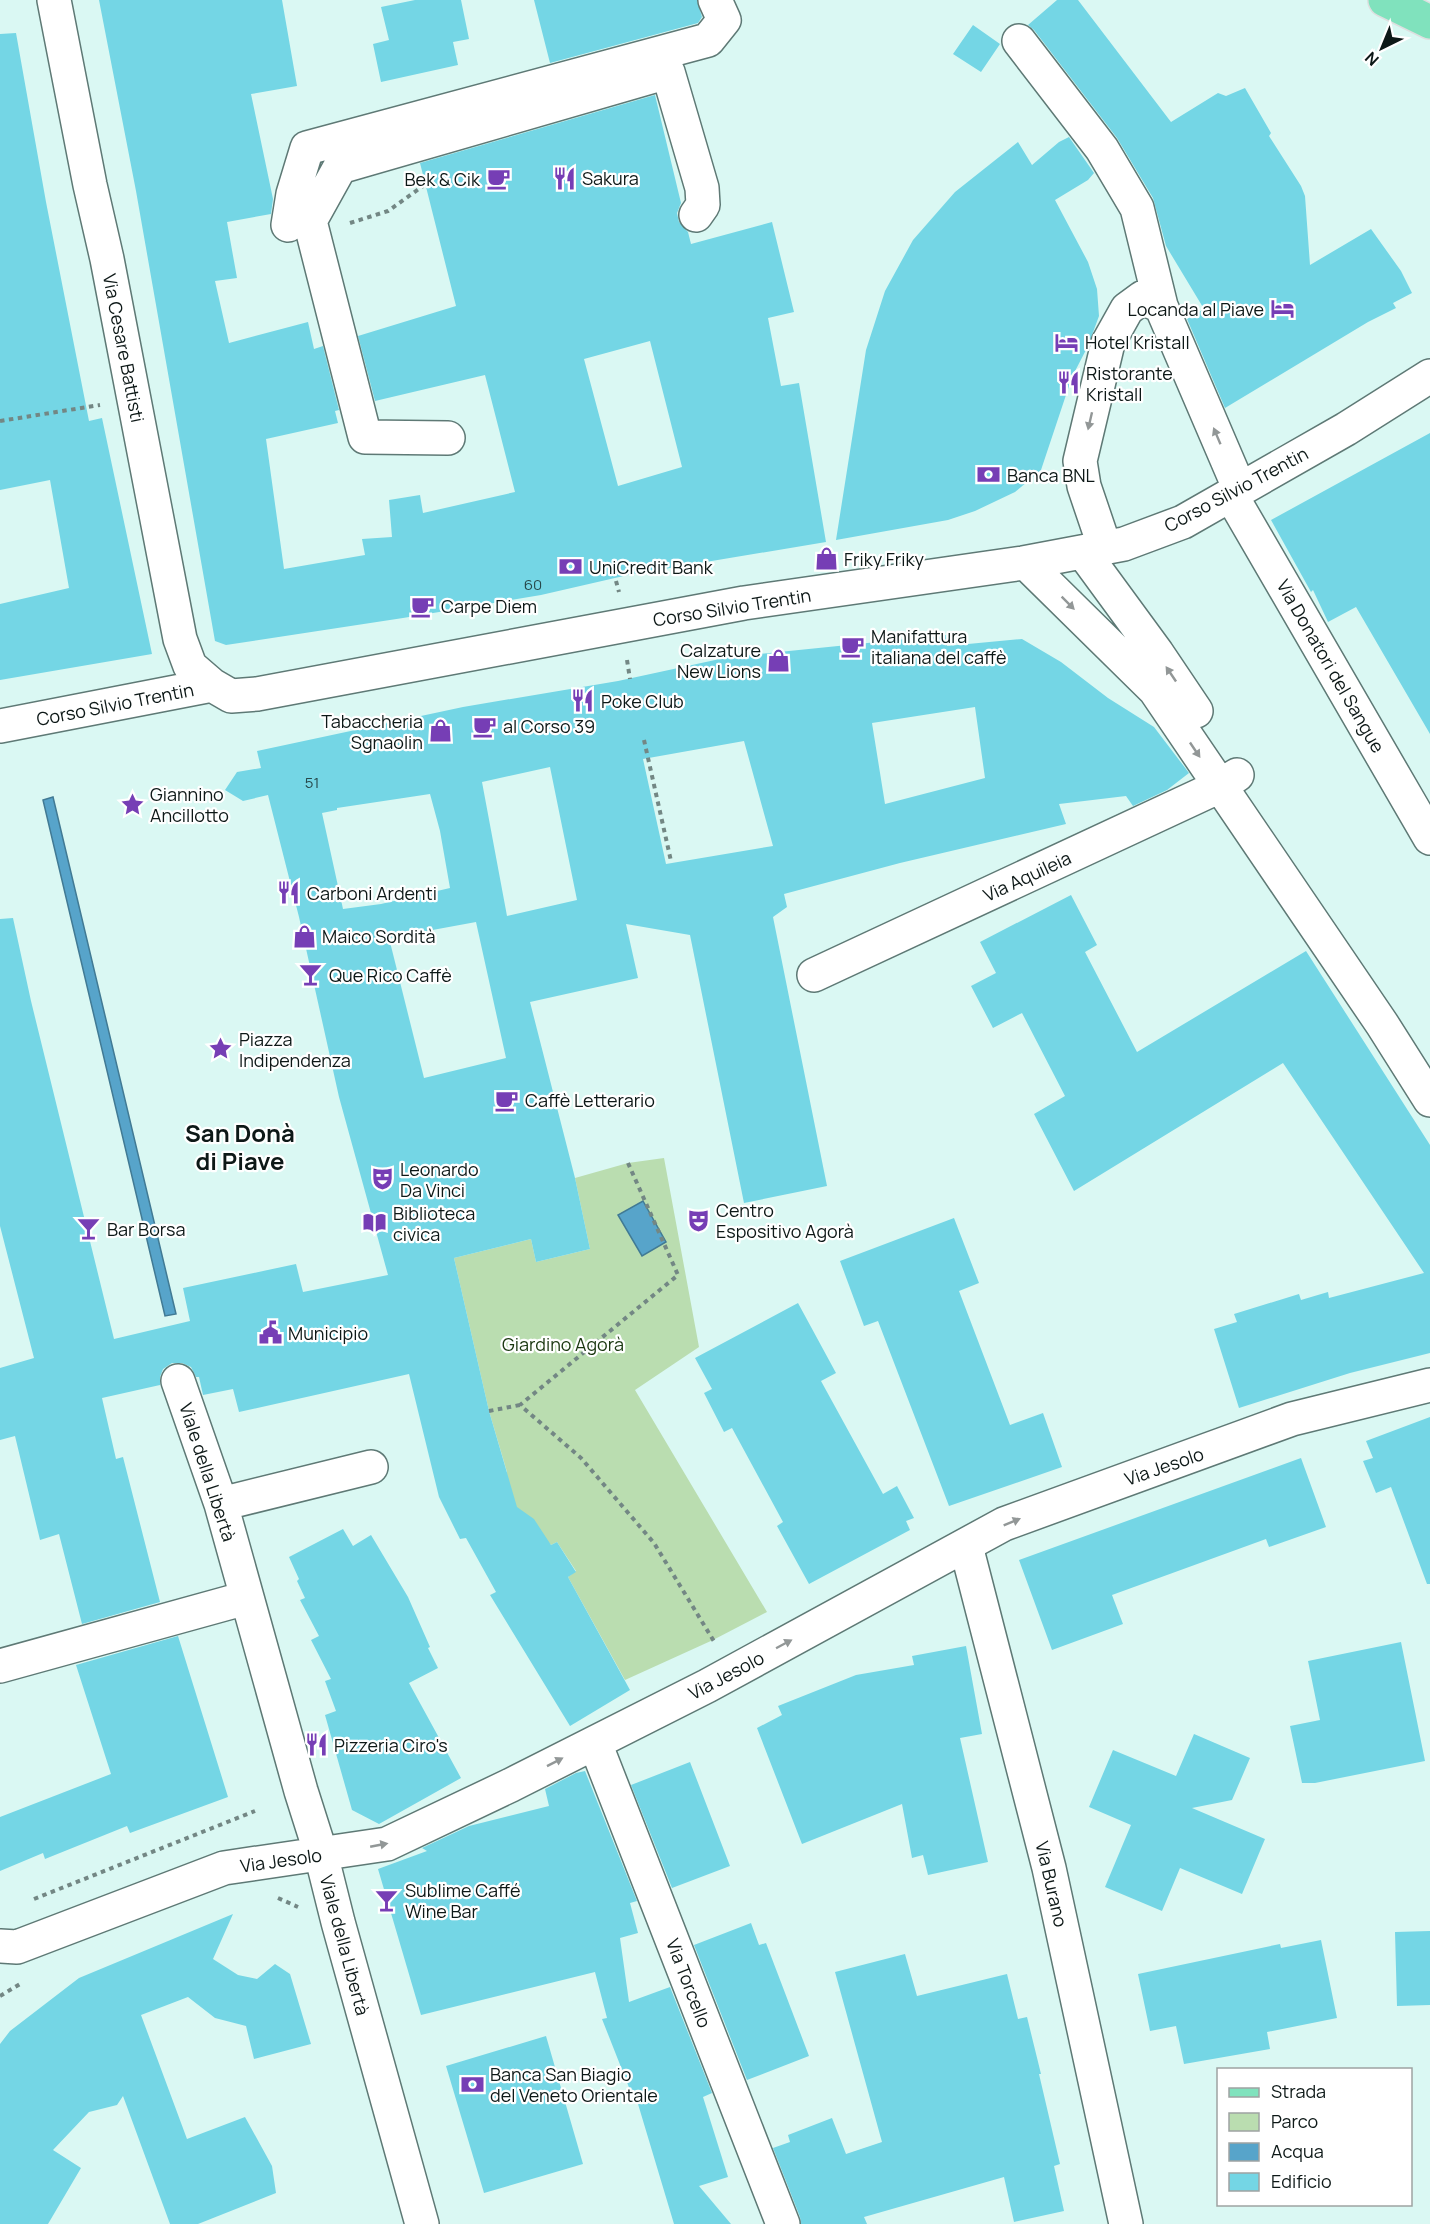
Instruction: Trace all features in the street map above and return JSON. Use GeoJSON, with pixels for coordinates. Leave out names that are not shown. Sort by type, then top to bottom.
{"type":"FeatureCollection","features":[{"type":"Feature","properties":{"kind":"main road"},"geometry":{"type":"LineString","coordinates":[[1385,0],[1430,22]]}},
{"type":"Feature","properties":{"kind":"street","name":"Via Cesare Battisti"},"geometry":{"type":"LineString","coordinates":[[54,0],[180,639],[190,666],[212,685]]}},
{"type":"Feature","properties":{"kind":"street"},"geometry":{"type":"LineString","coordinates":[[448,438],[365,437],[299,223],[293,194],[307,148],[708,40],[724,20],[715,0]]}},
{"type":"Feature","properties":{"kind":"street","name":"Via Donatori del Sangue"},"geometry":{"type":"LineString","coordinates":[[1019,41],[1102,149],[1137,208],[1161,306],[1236,493],[1430,838]]}},
{"type":"Feature","properties":{"kind":"street"},"geometry":{"type":"LineString","coordinates":[[299,223],[340,167],[668,72],[702,188],[704,205],[696,215]]}},
{"type":"Feature","properties":{"kind":"street"},"geometry":{"type":"LineString","coordinates":[[1161,306],[1142,298],[1127,309],[1108,343],[1080,461],[1094,550],[1157,653],[1230,780],[1430,1100]]}},
{"type":"Feature","properties":{"kind":"street","name":"Corso Silvio Trentin"},"geometry":{"type":"LineString","coordinates":[[0,726],[212,685],[231,696],[257,694],[744,603],[1026,563],[1124,544],[1183,522],[1236,493],[1346,429],[1430,376]]}},
{"type":"Feature","properties":{"kind":"street"},"geometry":{"type":"LineString","coordinates":[[1026,563],[1155,690],[1230,780],[1326,908],[1430,1062]]}},
{"type":"Feature","properties":{"kind":"street","name":"Via Aquileia"},"geometry":{"type":"LineString","coordinates":[[814,975],[1230,780]]}},
{"type":"Feature","properties":{"kind":"street","name":"Viale della Libertà"},"geometry":{"type":"LineString","coordinates":[[178,1381],[221,1504],[301,1791],[321,1854],[422,2224]]}},
{"type":"Feature","properties":{"kind":"street","name":"Via Jesolo"},"geometry":{"type":"LineString","coordinates":[[11,1961],[224,1868],[387,1844],[595,1743],[733,1672],[1004,1524],[1292,1419],[1430,1385]]}},
{"type":"Feature","properties":{"kind":"street"},"geometry":{"type":"LineString","coordinates":[[221,1504],[372,1467]]}},
{"type":"Feature","properties":{"kind":"street","name":"Via Burano"},"geometry":{"type":"LineString","coordinates":[[966,1546],[1049,1868],[1126,2224]]}},
{"type":"Feature","properties":{"kind":"street"},"geometry":{"type":"LineString","coordinates":[[0,1666],[246,1598]]}},
{"type":"Feature","properties":{"kind":"street","name":"Via Torcello"},"geometry":{"type":"LineString","coordinates":[[595,1743],[783,2224]]}},
{"type":"Feature","properties":{"kind":"path"},"geometry":{"type":"LineString","coordinates":[[299,223],[333,228],[377,215],[388,211],[423,186]]}},
{"type":"Feature","properties":{"kind":"path"},"geometry":{"type":"LineString","coordinates":[[0,421],[134,400]]}},
{"type":"Feature","properties":{"kind":"path"},"geometry":{"type":"LineString","coordinates":[[626,654],[630,679]]}},
{"type":"Feature","properties":{"kind":"path"},"geometry":{"type":"LineString","coordinates":[[644,740],[671,861]]}},
{"type":"Feature","properties":{"kind":"path"},"geometry":{"type":"LineString","coordinates":[[489,1411],[520,1405],[678,1275],[628,1163]]}},
{"type":"Feature","properties":{"kind":"path"},"geometry":{"type":"LineString","coordinates":[[520,1405],[581,1458],[654,1543],[733,1672]]}},
{"type":"Feature","properties":{"kind":"path"},"geometry":{"type":"LineString","coordinates":[[33,1899],[255,1811]]}},
{"type":"Feature","properties":{"kind":"path"},"geometry":{"type":"LineString","coordinates":[[268,1898],[278,1898],[300,1908]]}},
{"type":"Feature","properties":{"kind":"path"},"geometry":{"type":"LineString","coordinates":[[0,1996],[11,1961]]}},
{"type":"Feature","properties":{"kind":"green space","name":"Giardino Agorà"},"geometry":{"type":"Polygon","coordinates":[[[664,1158],[699,1347],[635,1390],[767,1612],[713,1640],[625,1680],[568,1577],[576,1571],[557,1542],[551,1545],[495,1491],[507,1472],[489,1411],[454,1258],[531,1239],[536,1262],[590,1249],[575,1178],[628,1163],[664,1158]]]}},
{"type":"Feature","properties":{"kind":"water"},"geometry":{"type":"Polygon","coordinates":[[[53,797],[176,1314],[165,1316],[43,800],[53,797]]]}},
{"type":"Feature","properties":{"kind":"water"},"geometry":{"type":"Polygon","coordinates":[[[643,1201],[666,1242],[642,1256],[618,1215],[643,1201]]]}},
{"type":"Feature","properties":{"kind":"building"},"geometry":{"type":"Polygon","coordinates":[[[99,0],[282,0],[297,86],[251,94],[273,199],[271,214],[227,222],[237,278],[215,281],[229,343],[308,322],[314,349],[323,346],[339,410],[335,411],[338,423],[266,439],[284,569],[365,555],[362,539],[392,537],[389,500],[420,495],[423,513],[515,492],[485,375],[375,401],[358,336],[456,306],[420,163],[655,95],[681,203],[677,213],[679,222],[688,232],[691,244],[772,222],[794,312],[768,318],[781,386],[799,383],[826,542],[628,575],[541,595],[403,618],[226,645],[215,641],[136,191],[99,0]],[[650,341],[584,359],[618,486],[682,467],[650,341]]]}},
{"type":"Feature","properties":{"kind":"building"},"geometry":{"type":"Polygon","coordinates":[[[415,0],[461,0],[469,39],[453,42],[458,65],[381,82],[373,44],[389,40],[381,7],[415,0]]]}},
{"type":"Feature","properties":{"kind":"building"},"geometry":{"type":"Polygon","coordinates":[[[534,0],[697,0],[702,17],[698,23],[550,63],[534,0]]]}},
{"type":"Feature","properties":{"kind":"building"},"geometry":{"type":"Polygon","coordinates":[[[1057,0],[1078,0],[1171,122],[1218,93],[1226,96],[1245,88],[1271,133],[1269,136],[1305,196],[1310,265],[1371,229],[1401,271],[1412,293],[1393,303],[1396,308],[1368,322],[1225,408],[1187,319],[1204,309],[1166,246],[1153,198],[1117,138],[1028,25],[1057,0]]]}},
{"type":"Feature","properties":{"kind":"building"},"geometry":{"type":"Polygon","coordinates":[[[973,25],[1000,44],[981,72],[953,54],[973,25]]]}},
{"type":"Feature","properties":{"kind":"building"},"geometry":{"type":"Polygon","coordinates":[[[16,33],[89,421],[102,418],[152,654],[0,680],[0,604],[69,588],[50,480],[0,490],[0,34],[16,33]]]}},
{"type":"Feature","properties":{"kind":"building"},"geometry":{"type":"Polygon","coordinates":[[[1069,137],[1094,173],[1088,180],[1055,200],[1088,262],[1097,289],[1099,316],[1088,346],[1072,377],[1041,470],[1015,492],[975,511],[948,520],[836,540],[866,350],[885,291],[913,240],[955,192],[1018,142],[1032,165],[1059,142],[1069,137]]]}},
{"type":"Feature","properties":{"kind":"building"},"geometry":{"type":"Polygon","coordinates":[[[1430,433],[1430,734],[1356,607],[1328,622],[1313,590],[1311,592],[1271,520],[1430,433]]]}},
{"type":"Feature","properties":{"kind":"building"},"geometry":{"type":"Polygon","coordinates":[[[946,635],[947,646],[1022,639],[1061,662],[1108,698],[1154,727],[1189,773],[1167,790],[1133,806],[1126,796],[1059,804],[1066,824],[900,863],[784,894],[787,907],[773,917],[827,1186],[744,1203],[690,935],[626,924],[638,978],[530,1002],[575,1178],[590,1249],[536,1262],[531,1239],[454,1258],[489,1411],[517,1507],[534,1519],[551,1545],[557,1542],[576,1572],[568,1577],[630,1690],[570,1726],[490,1595],[496,1592],[466,1538],[460,1539],[439,1497],[409,1374],[239,1412],[233,1389],[203,1395],[199,1377],[196,1377],[191,1367],[182,1363],[172,1363],[163,1369],[160,1385],[102,1398],[116,1459],[123,1457],[160,1602],[82,1624],[59,1534],[40,1540],[15,1436],[0,1440],[0,1368],[34,1358],[0,1226],[0,919],[13,918],[31,1001],[114,1339],[190,1321],[183,1288],[296,1264],[303,1292],[388,1275],[339,1097],[299,917],[268,795],[243,801],[225,790],[237,772],[261,768],[257,751],[463,707],[618,681],[729,657],[946,635]],[[975,707],[872,723],[885,804],[985,778],[975,707]],[[744,741],[643,759],[666,864],[773,846],[744,741]],[[550,767],[482,782],[507,916],[577,900],[550,767]],[[430,794],[337,808],[337,810],[322,813],[343,909],[381,904],[450,888],[440,831],[430,794]],[[476,922],[389,938],[424,1078],[506,1058],[476,922]]]}},
{"type":"Feature","properties":{"kind":"building"},"geometry":{"type":"Polygon","coordinates":[[[1071,895],[1097,945],[1085,952],[1137,1052],[1306,951],[1430,1145],[1430,1353],[1350,1373],[1239,1408],[1214,1329],[1237,1322],[1234,1314],[1299,1294],[1301,1300],[1328,1292],[1329,1298],[1424,1273],[1283,1063],[1074,1191],[1034,1114],[1065,1096],[1022,1013],[993,1028],[971,986],[996,973],[980,942],[1071,895]]]}},
{"type":"Feature","properties":{"kind":"building"},"geometry":{"type":"Polygon","coordinates":[[[954,1218],[979,1283],[959,1291],[1010,1425],[1043,1413],[1062,1467],[949,1506],[878,1321],[864,1326],[840,1261],[954,1218]]]}},
{"type":"Feature","properties":{"kind":"building"},"geometry":{"type":"Polygon","coordinates":[[[798,1303],[836,1373],[821,1381],[883,1494],[897,1486],[914,1518],[906,1521],[910,1530],[809,1584],[777,1526],[783,1522],[732,1428],[724,1432],[704,1393],[712,1389],[695,1358],[798,1303]]]}},
{"type":"Feature","properties":{"kind":"building"},"geometry":{"type":"Polygon","coordinates":[[[1430,1417],[1430,1584],[1427,1584],[1391,1487],[1376,1493],[1363,1461],[1373,1458],[1366,1441],[1430,1417]]]}},
{"type":"Feature","properties":{"kind":"building"},"geometry":{"type":"Polygon","coordinates":[[[1301,1458],[1326,1527],[1269,1547],[1266,1539],[1112,1595],[1123,1624],[1052,1650],[1019,1560],[1301,1458]]]}},
{"type":"Feature","properties":{"kind":"building"},"geometry":{"type":"Polygon","coordinates":[[[343,1529],[353,1546],[371,1535],[408,1597],[438,1668],[409,1683],[461,1778],[379,1824],[352,1810],[325,1715],[336,1711],[325,1681],[331,1679],[311,1640],[319,1636],[300,1600],[305,1598],[289,1557],[343,1529]]]}},
{"type":"Feature","properties":{"kind":"building"},"geometry":{"type":"Polygon","coordinates":[[[178,1636],[228,1797],[130,1833],[127,1826],[45,1859],[43,1853],[0,1871],[0,1817],[111,1774],[76,1665],[178,1636]]]}},
{"type":"Feature","properties":{"kind":"building"},"geometry":{"type":"Polygon","coordinates":[[[1401,1642],[1425,1761],[1315,1783],[1302,1783],[1290,1726],[1320,1720],[1308,1661],[1401,1642]]]}},
{"type":"Feature","properties":{"kind":"building"},"geometry":{"type":"Polygon","coordinates":[[[966,1646],[982,1734],[960,1738],[988,1862],[928,1875],[923,1855],[912,1858],[902,1804],[802,1844],[757,1728],[782,1715],[778,1706],[856,1675],[914,1665],[912,1656],[966,1646]]]}},
{"type":"Feature","properties":{"kind":"building"},"geometry":{"type":"Polygon","coordinates":[[[1194,1734],[1250,1758],[1232,1800],[1192,1808],[1265,1839],[1242,1894],[1180,1868],[1162,1911],[1105,1887],[1131,1825],[1089,1807],[1113,1750],[1176,1776],[1194,1734]]]}},
{"type":"Feature","properties":{"kind":"building"},"geometry":{"type":"Polygon","coordinates":[[[690,1762],[730,1866],[672,1888],[631,1785],[690,1762]]]}},
{"type":"Feature","properties":{"kind":"building"},"geometry":{"type":"Polygon","coordinates":[[[585,1771],[637,1901],[630,1903],[638,1933],[620,1938],[629,2002],[670,1987],[712,2093],[703,2097],[728,2177],[699,2186],[731,2224],[674,2224],[635,2094],[632,2095],[602,2019],[607,2018],[595,1972],[421,2015],[378,1869],[427,1851],[422,1848],[469,1826],[549,1806],[545,1789],[576,1773],[585,1771]]]}},
{"type":"Feature","properties":{"kind":"building"},"geometry":{"type":"Polygon","coordinates":[[[233,1914],[213,1959],[238,1975],[257,1979],[275,1964],[290,1974],[311,2044],[254,2059],[246,2026],[215,2018],[188,1997],[141,2015],[187,2139],[245,2117],[272,2166],[276,2193],[198,2224],[170,2224],[123,2096],[117,2105],[89,2112],[53,2150],[81,2168],[48,2224],[0,2224],[0,2044],[10,2031],[79,1978],[233,1914]]]}},
{"type":"Feature","properties":{"kind":"building"},"geometry":{"type":"Polygon","coordinates":[[[751,1923],[759,1945],[766,1943],[809,2056],[747,2080],[694,1945],[751,1923]]]}},
{"type":"Feature","properties":{"kind":"building"},"geometry":{"type":"Polygon","coordinates":[[[1430,1931],[1430,2005],[1397,2006],[1395,1932],[1430,1931]]]}},
{"type":"Feature","properties":{"kind":"building"},"geometry":{"type":"Polygon","coordinates":[[[1321,1940],[1337,2018],[1267,2032],[1270,2049],[1184,2064],[1176,2026],[1150,2031],[1138,1974],[1280,1944],[1281,1948],[1321,1940]]]}},
{"type":"Feature","properties":{"kind":"building"},"geometry":{"type":"Polygon","coordinates":[[[905,1954],[917,1996],[1007,1974],[1018,2019],[1027,2017],[1041,2074],[1039,2074],[1060,2164],[1054,2166],[1064,2211],[1014,2222],[1004,2177],[864,2217],[867,2224],[801,2224],[773,2148],[790,2142],[788,2135],[832,2118],[846,2154],[882,2142],[835,1972],[905,1954]]]}},
{"type":"Feature","properties":{"kind":"building"},"geometry":{"type":"Polygon","coordinates":[[[546,2036],[583,2164],[484,2193],[446,2066],[546,2036]]]}},
{"type":"Feature","properties":{"kind":"place","name":"Sakura"},"geometry":{"type":"Point","coordinates":[564,178]}},
{"type":"Feature","properties":{"kind":"place","name":"Bek & Cik"},"geometry":{"type":"Point","coordinates":[498,179]}},
{"type":"Feature","properties":{"kind":"place","name":"Locanda al Piave"},"geometry":{"type":"Point","coordinates":[1282,309]}},
{"type":"Feature","properties":{"kind":"place","name":"Hotel Kristall"},"geometry":{"type":"Point","coordinates":[1067,342]}},
{"type":"Feature","properties":{"kind":"place","name":"Ristorante Kristall"},"geometry":{"type":"Point","coordinates":[1068,383]}},
{"type":"Feature","properties":{"kind":"place","name":"Banca BNL"},"geometry":{"type":"Point","coordinates":[989,475]}},
{"type":"Feature","properties":{"kind":"place","name":"Friky Friky"},"geometry":{"type":"Point","coordinates":[826,559]}},
{"type":"Feature","properties":{"kind":"place","name":"UniCredit Bank"},"geometry":{"type":"Point","coordinates":[571,567]}},
{"type":"Feature","properties":{"kind":"place","name":"Carpe Diem"},"geometry":{"type":"Point","coordinates":[423,606]}},
{"type":"Feature","properties":{"kind":"place","name":"Manifattura italiana del caffè"},"geometry":{"type":"Point","coordinates":[853,646]}},
{"type":"Feature","properties":{"kind":"place","name":"Calzature New Lions"},"geometry":{"type":"Point","coordinates":[779,660]}},
{"type":"Feature","properties":{"kind":"place","name":"Poke Club"},"geometry":{"type":"Point","coordinates":[583,701]}},
{"type":"Feature","properties":{"kind":"place","name":"al Corso 39"},"geometry":{"type":"Point","coordinates":[485,726]}},
{"type":"Feature","properties":{"kind":"place","name":"Tabaccheria Sgnaolin"},"geometry":{"type":"Point","coordinates":[441,731]}},
{"type":"Feature","properties":{"kind":"place","name":"Giannino Ancillotto"},"geometry":{"type":"Point","coordinates":[132,804]}},
{"type":"Feature","properties":{"kind":"place","name":"Carboni Ardenti"},"geometry":{"type":"Point","coordinates":[289,893]}},
{"type":"Feature","properties":{"kind":"place","name":"Maico Sordità"},"geometry":{"type":"Point","coordinates":[304,936]}},
{"type":"Feature","properties":{"kind":"place","name":"Que Rico Caffè"},"geometry":{"type":"Point","coordinates":[311,975]}},
{"type":"Feature","properties":{"kind":"place","name":"Piazza Indipendenza"},"geometry":{"type":"Point","coordinates":[221,1049]}},
{"type":"Feature","properties":{"kind":"place","name":"Caffè Letterario"},"geometry":{"type":"Point","coordinates":[507,1100]}},
{"type":"Feature","properties":{"kind":"place","name":"Leonardo Da Vinci"},"geometry":{"type":"Point","coordinates":[382,1179]}},
{"type":"Feature","properties":{"kind":"place","name":"Centro Espositivo Agorà"},"geometry":{"type":"Point","coordinates":[698,1220]}},
{"type":"Feature","properties":{"kind":"place","name":"Biblioteca civica"},"geometry":{"type":"Point","coordinates":[375,1223]}},
{"type":"Feature","properties":{"kind":"place","name":"Bar Borsa"},"geometry":{"type":"Point","coordinates":[89,1229]}},
{"type":"Feature","properties":{"kind":"place","name":"Municipio"},"geometry":{"type":"Point","coordinates":[270,1333]}},
{"type":"Feature","properties":{"kind":"place","name":"Pizzeria Ciro's"},"geometry":{"type":"Point","coordinates":[316,1745]}},
{"type":"Feature","properties":{"kind":"place","name":"Sublime Caffé Wine Bar"},"geometry":{"type":"Point","coordinates":[387,1900]}},
{"type":"Feature","properties":{"kind":"place","name":"Banca San Biagio del Veneto Orientale"},"geometry":{"type":"Point","coordinates":[472,2084]}},
{"type":"Feature","properties":{"kind":"district","name":"San Donà di Piave"},"geometry":{"type":"Point","coordinates":[240,1146]}}]}
